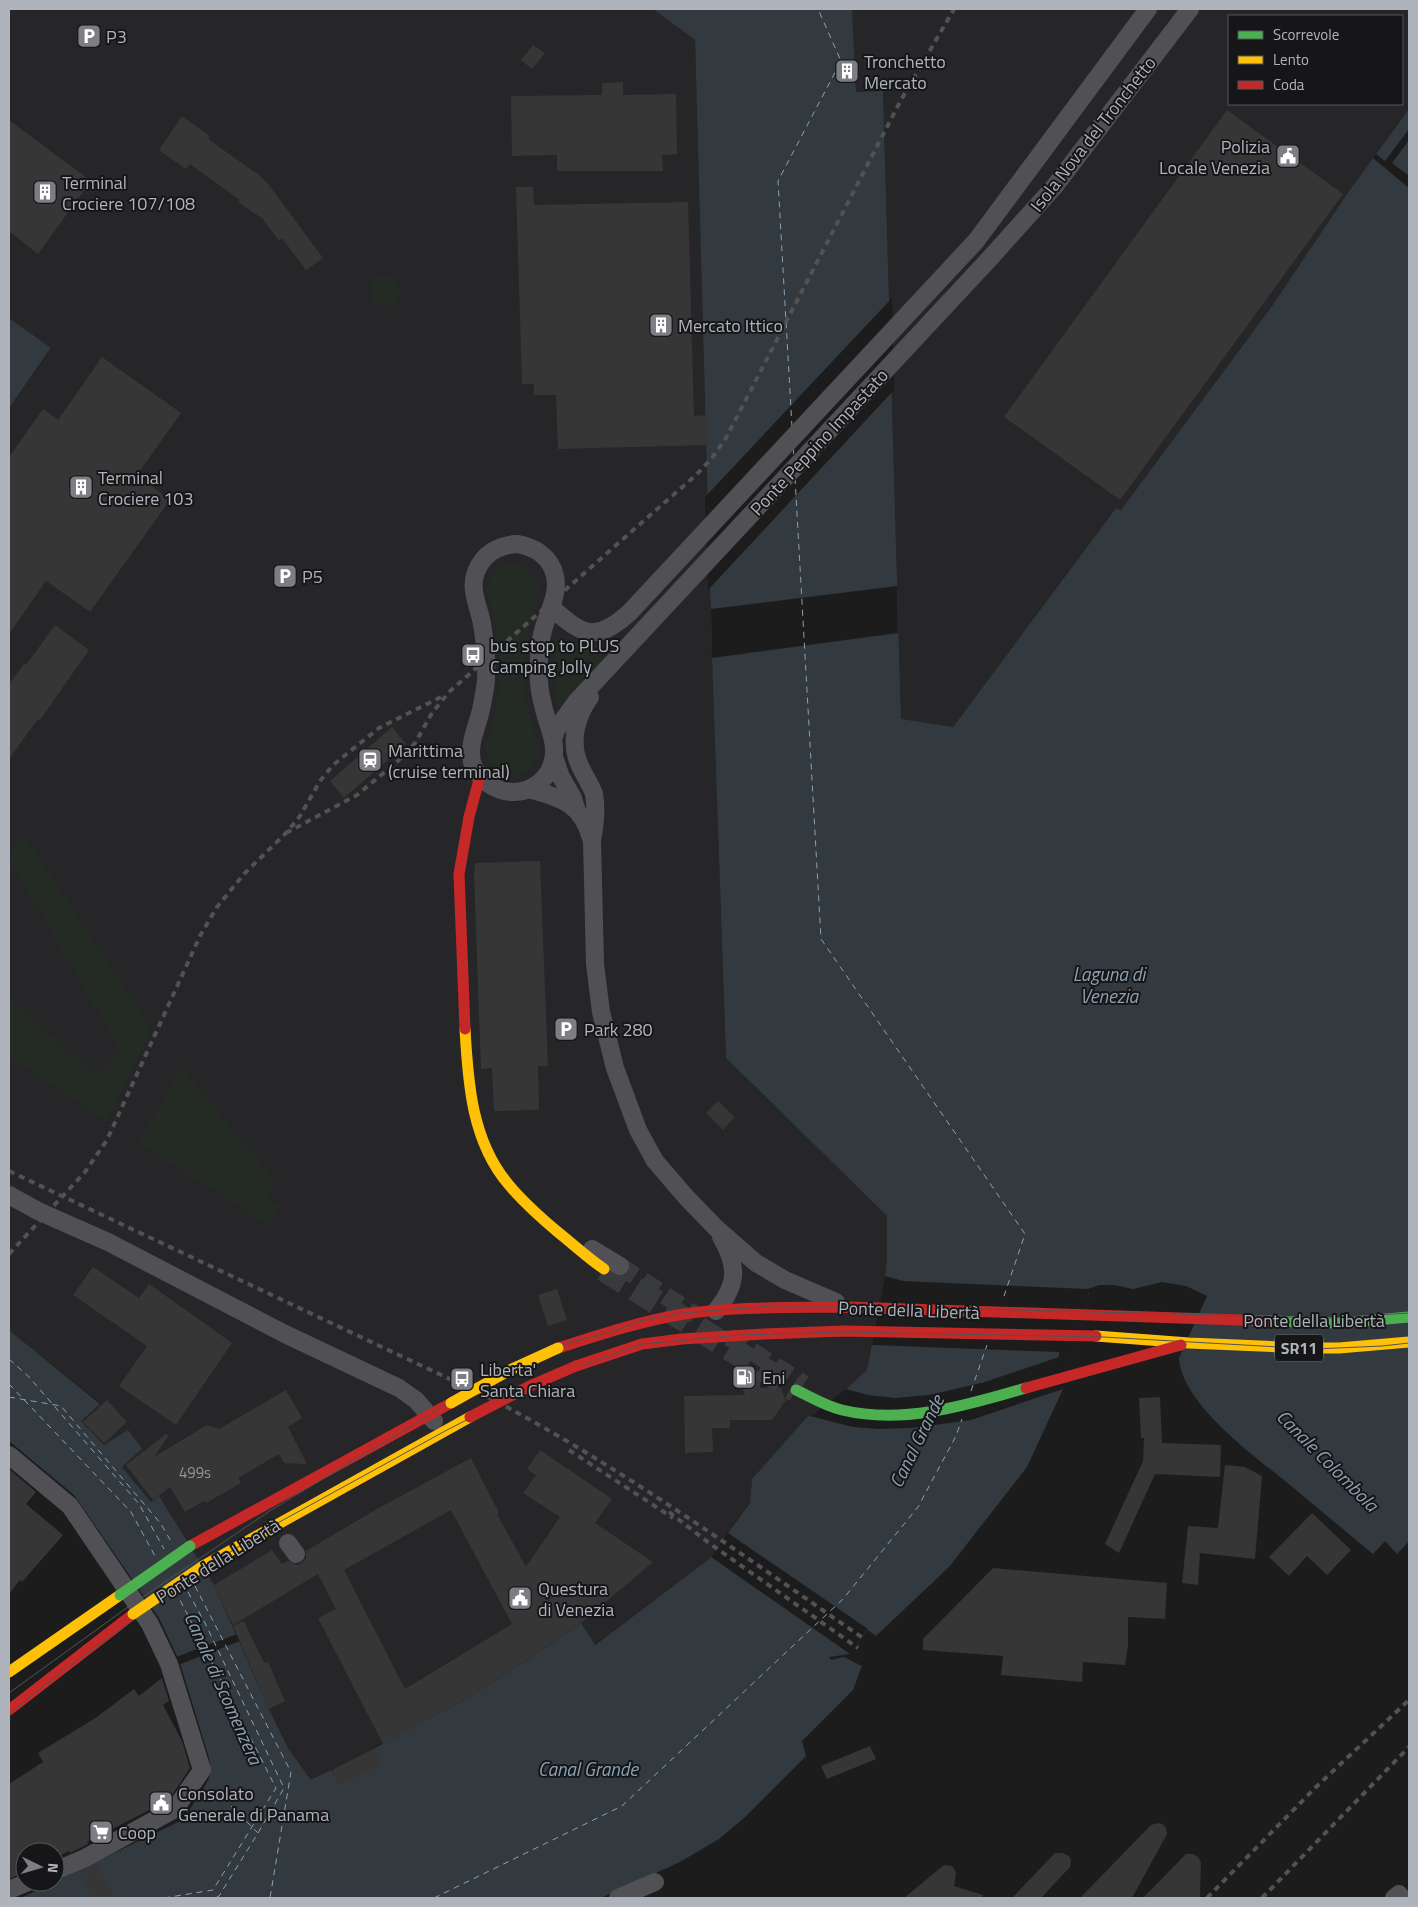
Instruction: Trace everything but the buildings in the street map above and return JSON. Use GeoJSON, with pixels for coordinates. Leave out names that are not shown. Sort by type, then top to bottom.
{"type":"FeatureCollection","features":[{"type":"Feature","properties":{"kind":"main road"},"geometry":{"type":"LineString","coordinates":[[480,776],[459,874],[467,1070],[470,1098],[475,1122],[493,1164],[506,1184],[526,1205],[568,1239]]}},
{"type":"Feature","properties":{"kind":"main road","name":"Ponte della Libertà"},"geometry":{"type":"LineString","coordinates":[[9,1672],[190,1546],[510,1370],[558,1348],[660,1319],[684,1314],[716,1311],[854,1307],[1190,1320],[1341,1323],[1409,1318]]}},
{"type":"Feature","properties":{"kind":"main road"},"geometry":{"type":"LineString","coordinates":[[642,1344],[685,1332],[753,1326],[771,1308]]}},
{"type":"Feature","properties":{"kind":"main road","name":"Ponte della Libertà"},"geometry":{"type":"LineString","coordinates":[[9,1710],[133,1614],[203,1566],[441,1432],[532,1385],[576,1366],[642,1344],[682,1338],[858,1331],[1103,1336],[1189,1343],[1339,1348],[1409,1342]]}},
{"type":"Feature","properties":{"kind":"main road"},"geometry":{"type":"LineString","coordinates":[[863,1413],[898,1416],[958,1407],[1189,1343]]}},
{"type":"Feature","properties":{"kind":"street","name":"Isola Nova del Tronchetto"},"geometry":{"type":"LineString","coordinates":[[976,241],[1148,9]]}},
{"type":"Feature","properties":{"kind":"street","name":"Isola Nova del Tronchetto"},"geometry":{"type":"LineString","coordinates":[[992,256],[1054,187],[1190,9]]}},
{"type":"Feature","properties":{"kind":"street","name":"Ponte Peppino Impastato"},"geometry":{"type":"LineString","coordinates":[[551,608],[573,626],[584,631],[602,631],[616,625],[976,241]]}},
{"type":"Feature","properties":{"kind":"street","name":"Ponte Peppino Impastato"},"geometry":{"type":"LineString","coordinates":[[600,678],[992,256]]}},
{"type":"Feature","properties":{"kind":"street"},"geometry":{"type":"LineString","coordinates":[[592,840],[587,823],[576,808],[573,798],[561,777],[554,749],[542,703],[539,668],[543,629],[556,592],[555,576],[549,562],[537,551],[524,545],[509,545],[497,548],[481,561],[475,574],[474,588],[484,638],[486,680],[471,753],[472,761],[480,776],[489,784],[502,791],[517,792],[529,789],[544,778],[552,766],[554,749],[556,730],[563,719],[600,678]]}},
{"type":"Feature","properties":{"kind":"street"},"geometry":{"type":"LineString","coordinates":[[600,678],[580,716],[575,737],[576,755],[593,792],[596,820],[592,840],[596,980],[606,1039],[614,1068],[638,1130],[655,1161],[716,1228],[760,1266],[775,1282],[776,1293],[771,1308]]}},
{"type":"Feature","properties":{"kind":"street"},"geometry":{"type":"LineString","coordinates":[[529,789],[559,799],[576,808]]}},
{"type":"Feature","properties":{"kind":"street"},"geometry":{"type":"LineString","coordinates":[[9,1195],[38,1211],[108,1242],[285,1334],[409,1394],[430,1415],[441,1432]]}},
{"type":"Feature","properties":{"kind":"street"},"geometry":{"type":"LineString","coordinates":[[716,1228],[730,1253],[734,1268],[729,1292],[716,1311]]}},
{"type":"Feature","properties":{"kind":"street"},"geometry":{"type":"LineString","coordinates":[[568,1239],[597,1251],[612,1268]]}},
{"type":"Feature","properties":{"kind":"street"},"geometry":{"type":"LineString","coordinates":[[760,1266],[800,1287],[854,1307]]}},
{"type":"Feature","properties":{"kind":"street"},"geometry":{"type":"LineString","coordinates":[[800,1387],[845,1403],[863,1413]]}},
{"type":"Feature","properties":{"kind":"street"},"geometry":{"type":"LineString","coordinates":[[9,1455],[70,1506],[150,1624],[173,1662],[202,1770],[175,1810],[85,1858],[65,1866]]}},
{"type":"Feature","properties":{"kind":"street"},"geometry":{"type":"LineString","coordinates":[[618,1898],[655,1882]]}},
{"type":"Feature","properties":{"kind":"street"},"geometry":{"type":"LineString","coordinates":[[1394,1898],[1399,1894],[1402,1898]]}},
{"type":"Feature","properties":{"kind":"shaded area"},"geometry":{"type":"Polygon","coordinates":[[[9,9],[653,9],[695,40],[712,658],[726,1058],[887,1216],[885,1276],[867,1370],[846,1389],[805,1419],[752,1479],[750,1502],[709,1559],[594,1645],[581,1623],[467,1698],[373,1748],[380,1764],[340,1785],[311,1780],[288,1748],[236,1634],[178,1529],[159,1497],[151,1502],[122,1467],[142,1449],[104,1446],[81,1421],[100,1403],[9,1330],[9,408],[51,349],[9,318],[9,9]]]}},
{"type":"Feature","properties":{"kind":"shaded area"},"geometry":{"type":"Polygon","coordinates":[[[852,9],[1409,9],[1409,109],[1349,191],[1272,306],[1121,510],[1116,508],[953,727],[901,720],[883,91],[856,92],[852,9]]]}},
{"type":"Feature","properties":{"kind":"shaded area"},"geometry":{"type":"Polygon","coordinates":[[[385,276],[396,280],[400,291],[396,302],[385,306],[374,302],[370,291],[374,280],[385,276]]]}},
{"type":"Feature","properties":{"kind":"shaded area"},"geometry":{"type":"Polygon","coordinates":[[[518,563],[530,572],[534,577],[536,585],[540,588],[526,644],[524,673],[526,702],[537,739],[539,761],[536,761],[530,769],[522,774],[508,776],[495,769],[488,752],[484,751],[495,710],[500,670],[496,630],[485,589],[489,587],[491,575],[497,568],[506,564],[518,563]]]}},
{"type":"Feature","properties":{"kind":"shaded area"},"geometry":{"type":"Polygon","coordinates":[[[557,635],[576,646],[598,649],[605,656],[558,708],[554,672],[557,635]]]}},
{"type":"Feature","properties":{"kind":"shaded area"},"geometry":{"type":"Polygon","coordinates":[[[24,835],[151,1028],[107,1122],[9,1057],[9,998],[98,1076],[120,1050],[12,864],[10,854],[24,835]]]}},
{"type":"Feature","properties":{"kind":"shaded area"},"geometry":{"type":"Polygon","coordinates":[[[181,1067],[275,1181],[266,1198],[279,1206],[269,1226],[139,1143],[181,1067]]]}},
{"type":"Feature","properties":{"kind":"water","name":"Laguna di Venezia"},"geometry":{"type":"Polygon","coordinates":[[[653,9],[852,9],[856,92],[883,91],[901,719],[953,727],[1116,508],[1121,510],[1272,306],[1349,191],[1409,109],[1409,1541],[1397,1554],[1385,1541],[1373,1554],[1241,1445],[1206,1411],[1193,1394],[1183,1376],[1179,1358],[1207,1296],[1186,1286],[1162,1282],[1133,1289],[1114,1285],[1099,1285],[1088,1289],[1089,1299],[1063,1389],[1027,1467],[949,1567],[876,1636],[868,1630],[850,1654],[829,1657],[831,1660],[844,1657],[862,1666],[853,1690],[802,1741],[806,1756],[744,1818],[719,1839],[680,1862],[601,1898],[21,1898],[33,1892],[65,1892],[65,1877],[183,1819],[209,1778],[210,1768],[209,1758],[179,1660],[159,1618],[74,1495],[9,1441],[9,1330],[100,1404],[81,1421],[104,1445],[128,1430],[142,1449],[122,1467],[151,1502],[159,1496],[214,1585],[288,1748],[311,1780],[331,1770],[340,1784],[380,1764],[373,1749],[467,1698],[581,1623],[595,1645],[709,1559],[750,1503],[752,1479],[805,1419],[846,1389],[867,1370],[885,1276],[887,1216],[726,1058],[712,658],[695,40],[653,9]]]}},
{"type":"Feature","properties":{"kind":"water"},"geometry":{"type":"Polygon","coordinates":[[[9,318],[51,348],[9,408],[9,318]]]}},
{"type":"Feature","properties":{"kind":"pier"},"geometry":{"type":"Polygon","coordinates":[[[1409,129],[1409,140],[1392,163],[1409,176],[1409,188],[1373,158],[1376,154],[1385,161],[1409,129]]]}},
{"type":"Feature","properties":{"kind":"pier"},"geometry":{"type":"Polygon","coordinates":[[[892,298],[894,390],[708,590],[705,497],[892,298]]]}},
{"type":"Feature","properties":{"kind":"pier"},"geometry":{"type":"Polygon","coordinates":[[[897,586],[898,633],[712,658],[711,609],[897,586]]]}},
{"type":"Feature","properties":{"kind":"pier"},"geometry":{"type":"Polygon","coordinates":[[[885,1276],[903,1281],[1088,1289],[1089,1299],[1063,1389],[971,1420],[912,1428],[878,1429],[853,1427],[810,1416],[846,1389],[868,1395],[895,1398],[929,1395],[985,1382],[1059,1357],[1059,1352],[872,1345],[885,1276]]]}},
{"type":"Feature","properties":{"kind":"pier"},"geometry":{"type":"Polygon","coordinates":[[[728,1533],[868,1629],[850,1654],[711,1557],[728,1533]]]}},
{"type":"Feature","properties":{"kind":"pier"},"geometry":{"type":"Polygon","coordinates":[[[237,1634],[240,1641],[178,1665],[176,1657],[237,1634]]]}},
{"type":"Feature","properties":{"kind":"ferry route"},"geometry":{"type":"LineString","coordinates":[[792,427],[778,181],[841,61],[818,9]]}},
{"type":"Feature","properties":{"kind":"ferry route"},"geometry":{"type":"LineString","coordinates":[[793,448],[794,457]]}},
{"type":"Feature","properties":{"kind":"ferry route"},"geometry":{"type":"LineString","coordinates":[[795,478],[821,939],[1025,1234],[1003,1299]]}},
{"type":"Feature","properties":{"kind":"ferry route"},"geometry":{"type":"LineString","coordinates":[[971,1391],[987,1345]]}},
{"type":"Feature","properties":{"kind":"ferry route"},"geometry":{"type":"LineString","coordinates":[[9,1359],[29,1377],[139,1504],[164,1549]]}},
{"type":"Feature","properties":{"kind":"ferry route"},"geometry":{"type":"LineString","coordinates":[[9,1384],[131,1512],[155,1556]]}},
{"type":"Feature","properties":{"kind":"ferry route"},"geometry":{"type":"LineString","coordinates":[[9,1397],[61,1406],[161,1524],[172,1543]]}},
{"type":"Feature","properties":{"kind":"ferry route"},"geometry":{"type":"LineString","coordinates":[[434,1898],[622,1806],[843,1599],[918,1507],[956,1436],[962,1419]]}},
{"type":"Feature","properties":{"kind":"ferry route"},"geometry":{"type":"LineString","coordinates":[[195,1586],[291,1772],[270,1898]]}},
{"type":"Feature","properties":{"kind":"ferry route"},"geometry":{"type":"LineString","coordinates":[[188,1592],[205,1623],[284,1788],[219,1896],[215,1898]]}},
{"type":"Feature","properties":{"kind":"ferry route"},"geometry":{"type":"LineString","coordinates":[[164,1898],[213,1890],[276,1788],[179,1598]]}},
{"type":"Feature","properties":{"kind":"ferry route"},"geometry":{"type":"LineString","coordinates":[[231,1806],[258,1833]]}},
{"type":"Feature","properties":{"kind":"tunnel"},"geometry":{"type":"LineString","coordinates":[[620,1266],[695,1315]]}},
{"type":"Feature","properties":{"kind":"tunnel"},"geometry":{"type":"LineString","coordinates":[[604,1269],[796,1390]]}},
{"type":"Feature","properties":{"kind":"tunnel"},"geometry":{"type":"LineString","coordinates":[[729,1337],[804,1384]]}},
{"type":"Feature","properties":{"kind":"tram line"},"geometry":{"type":"LineString","coordinates":[[9,1693],[128,1607],[271,1510],[428,1416],[464,1392],[515,1364],[558,1346],[614,1331],[640,1321],[682,1313],[772,1306],[859,1306],[1330,1318],[1409,1313]]}},
{"type":"Feature","properties":{"kind":"tram line"},"geometry":{"type":"LineString","coordinates":[[9,1714],[60,1673],[204,1568],[274,1525],[447,1430],[533,1386],[577,1367],[642,1344],[741,1335],[844,1332],[1103,1337],[1314,1349],[1409,1343]]}},
{"type":"Feature","properties":{"kind":"railway"},"geometry":{"type":"LineString","coordinates":[[286,833],[357,795],[398,761],[415,743],[432,713],[449,692],[696,475],[712,458],[726,438],[901,100],[954,9]]}},
{"type":"Feature","properties":{"kind":"railway"},"geometry":{"type":"LineString","coordinates":[[9,1254],[85,1172],[107,1140],[200,936],[217,907],[244,874],[286,833],[300,816],[320,781],[333,765],[379,728],[443,696]]}},
{"type":"Feature","properties":{"kind":"railway"},"geometry":{"type":"LineString","coordinates":[[9,1171],[490,1398],[586,1453],[680,1512],[863,1638]]}},
{"type":"Feature","properties":{"kind":"railway"},"geometry":{"type":"LineString","coordinates":[[569,1450],[673,1518]]}},
{"type":"Feature","properties":{"kind":"railway"},"geometry":{"type":"LineString","coordinates":[[669,1512],[709,1543],[858,1648]]}},
{"type":"Feature","properties":{"kind":"railway"},"geometry":{"type":"LineString","coordinates":[[1207,1898],[1316,1787],[1409,1700]]}},
{"type":"Feature","properties":{"kind":"railway"},"geometry":{"type":"LineString","coordinates":[[1262,1898],[1409,1747]]}},
{"type":"Feature","properties":{"kind":"traffic: fast"},"geometry":{"type":"LineString","coordinates":[[1269,1321],[1341,1323],[1409,1317]]}},
{"type":"Feature","properties":{"kind":"traffic: fast"},"geometry":{"type":"LineString","coordinates":[[796,1390],[824,1404],[842,1410],[865,1414],[889,1415],[935,1411],[981,1401],[1026,1388]]}},
{"type":"Feature","properties":{"kind":"traffic: fast"},"geometry":{"type":"LineString","coordinates":[[120,1595],[190,1546]]}},
{"type":"Feature","properties":{"kind":"traffic: slow"},"geometry":{"type":"LineString","coordinates":[[465,1029],[470,1091],[474,1112],[487,1150],[497,1168],[509,1185],[533,1210],[604,1269]]}},
{"type":"Feature","properties":{"kind":"traffic: slow"},"geometry":{"type":"LineString","coordinates":[[1096,1336],[1189,1343],[1306,1348],[1339,1348],[1409,1342]]}},
{"type":"Feature","properties":{"kind":"traffic: slow"},"geometry":{"type":"LineString","coordinates":[[451,1403],[510,1370],[558,1348]]}},
{"type":"Feature","properties":{"kind":"traffic: slow"},"geometry":{"type":"LineString","coordinates":[[203,1566],[470,1417]]}},
{"type":"Feature","properties":{"kind":"traffic: slow"},"geometry":{"type":"LineString","coordinates":[[133,1614],[203,1566]]}},
{"type":"Feature","properties":{"kind":"traffic: slow"},"geometry":{"type":"LineString","coordinates":[[9,1672],[120,1595]]}},
{"type":"Feature","properties":{"kind":"traffic: jam"},"geometry":{"type":"LineString","coordinates":[[465,1029],[459,874],[469,817],[480,776]]}},
{"type":"Feature","properties":{"kind":"traffic: jam"},"geometry":{"type":"LineString","coordinates":[[558,1348],[636,1324],[704,1311],[848,1307]]}},
{"type":"Feature","properties":{"kind":"traffic: jam"},"geometry":{"type":"LineString","coordinates":[[848,1307],[1269,1321]]}},
{"type":"Feature","properties":{"kind":"traffic: jam"},"geometry":{"type":"LineString","coordinates":[[764,1334],[844,1331],[1096,1336]]}},
{"type":"Feature","properties":{"kind":"traffic: jam"},"geometry":{"type":"LineString","coordinates":[[576,1366],[642,1344],[682,1339],[764,1334]]}},
{"type":"Feature","properties":{"kind":"traffic: jam"},"geometry":{"type":"LineString","coordinates":[[1026,1388],[1181,1345]]}},
{"type":"Feature","properties":{"kind":"traffic: jam"},"geometry":{"type":"LineString","coordinates":[[470,1417],[532,1385],[576,1366]]}},
{"type":"Feature","properties":{"kind":"traffic: jam"},"geometry":{"type":"LineString","coordinates":[[190,1546],[451,1403]]}},
{"type":"Feature","properties":{"kind":"traffic: jam"},"geometry":{"type":"LineString","coordinates":[[9,1710],[133,1614]]}},
{"type":"Feature","properties":{"kind":"place","name":"P3"},"geometry":{"type":"Point","coordinates":[89,36]}},
{"type":"Feature","properties":{"kind":"place","name":"Tronchetto Mercato"},"geometry":{"type":"Point","coordinates":[847,71]}},
{"type":"Feature","properties":{"kind":"place","name":"Polizia Locale Venezia"},"geometry":{"type":"Point","coordinates":[1288,156]}},
{"type":"Feature","properties":{"kind":"place","name":"Terminal Crociere 107/108"},"geometry":{"type":"Point","coordinates":[45,192]}},
{"type":"Feature","properties":{"kind":"place","name":"Mercato Ittico"},"geometry":{"type":"Point","coordinates":[661,325]}},
{"type":"Feature","properties":{"kind":"place","name":"Terminal Crociere 103"},"geometry":{"type":"Point","coordinates":[81,487]}},
{"type":"Feature","properties":{"kind":"place","name":"P5"},"geometry":{"type":"Point","coordinates":[285,576]}},
{"type":"Feature","properties":{"kind":"place","name":"bus stop to PLUS Camping Jolly"},"geometry":{"type":"Point","coordinates":[473,655]}},
{"type":"Feature","properties":{"kind":"place","name":"Marittima (cruise terminal)"},"geometry":{"type":"Point","coordinates":[370,760]}},
{"type":"Feature","properties":{"kind":"place","name":"Park 280"},"geometry":{"type":"Point","coordinates":[566,1029]}},
{"type":"Feature","properties":{"kind":"place","name":"Eni"},"geometry":{"type":"Point","coordinates":[744,1377]}},
{"type":"Feature","properties":{"kind":"place","name":"Liberta' Santa Chiara"},"geometry":{"type":"Point","coordinates":[462,1379]}},
{"type":"Feature","properties":{"kind":"place","name":"Questura di Venezia"},"geometry":{"type":"Point","coordinates":[520,1598]}},
{"type":"Feature","properties":{"kind":"place","name":"Consolato Generale di Panama"},"geometry":{"type":"Point","coordinates":[161,1803]}},
{"type":"Feature","properties":{"kind":"place","name":"Coop"},"geometry":{"type":"Point","coordinates":[101,1832]}},
{"type":"Feature","properties":{"kind":"water label","name":"Canal Grande"},"geometry":{"type":"Point","coordinates":[916,1441]}},
{"type":"Feature","properties":{"kind":"water label","name":"Canale Colombola"},"geometry":{"type":"Point","coordinates":[1328,1460]}},
{"type":"Feature","properties":{"kind":"water label","name":"Canale di Scomenzera"},"geometry":{"type":"Point","coordinates":[224,1688]}},
{"type":"Feature","properties":{"kind":"water label","name":"Canal Grande"},"geometry":{"type":"Point","coordinates":[588,1768]}}]}
